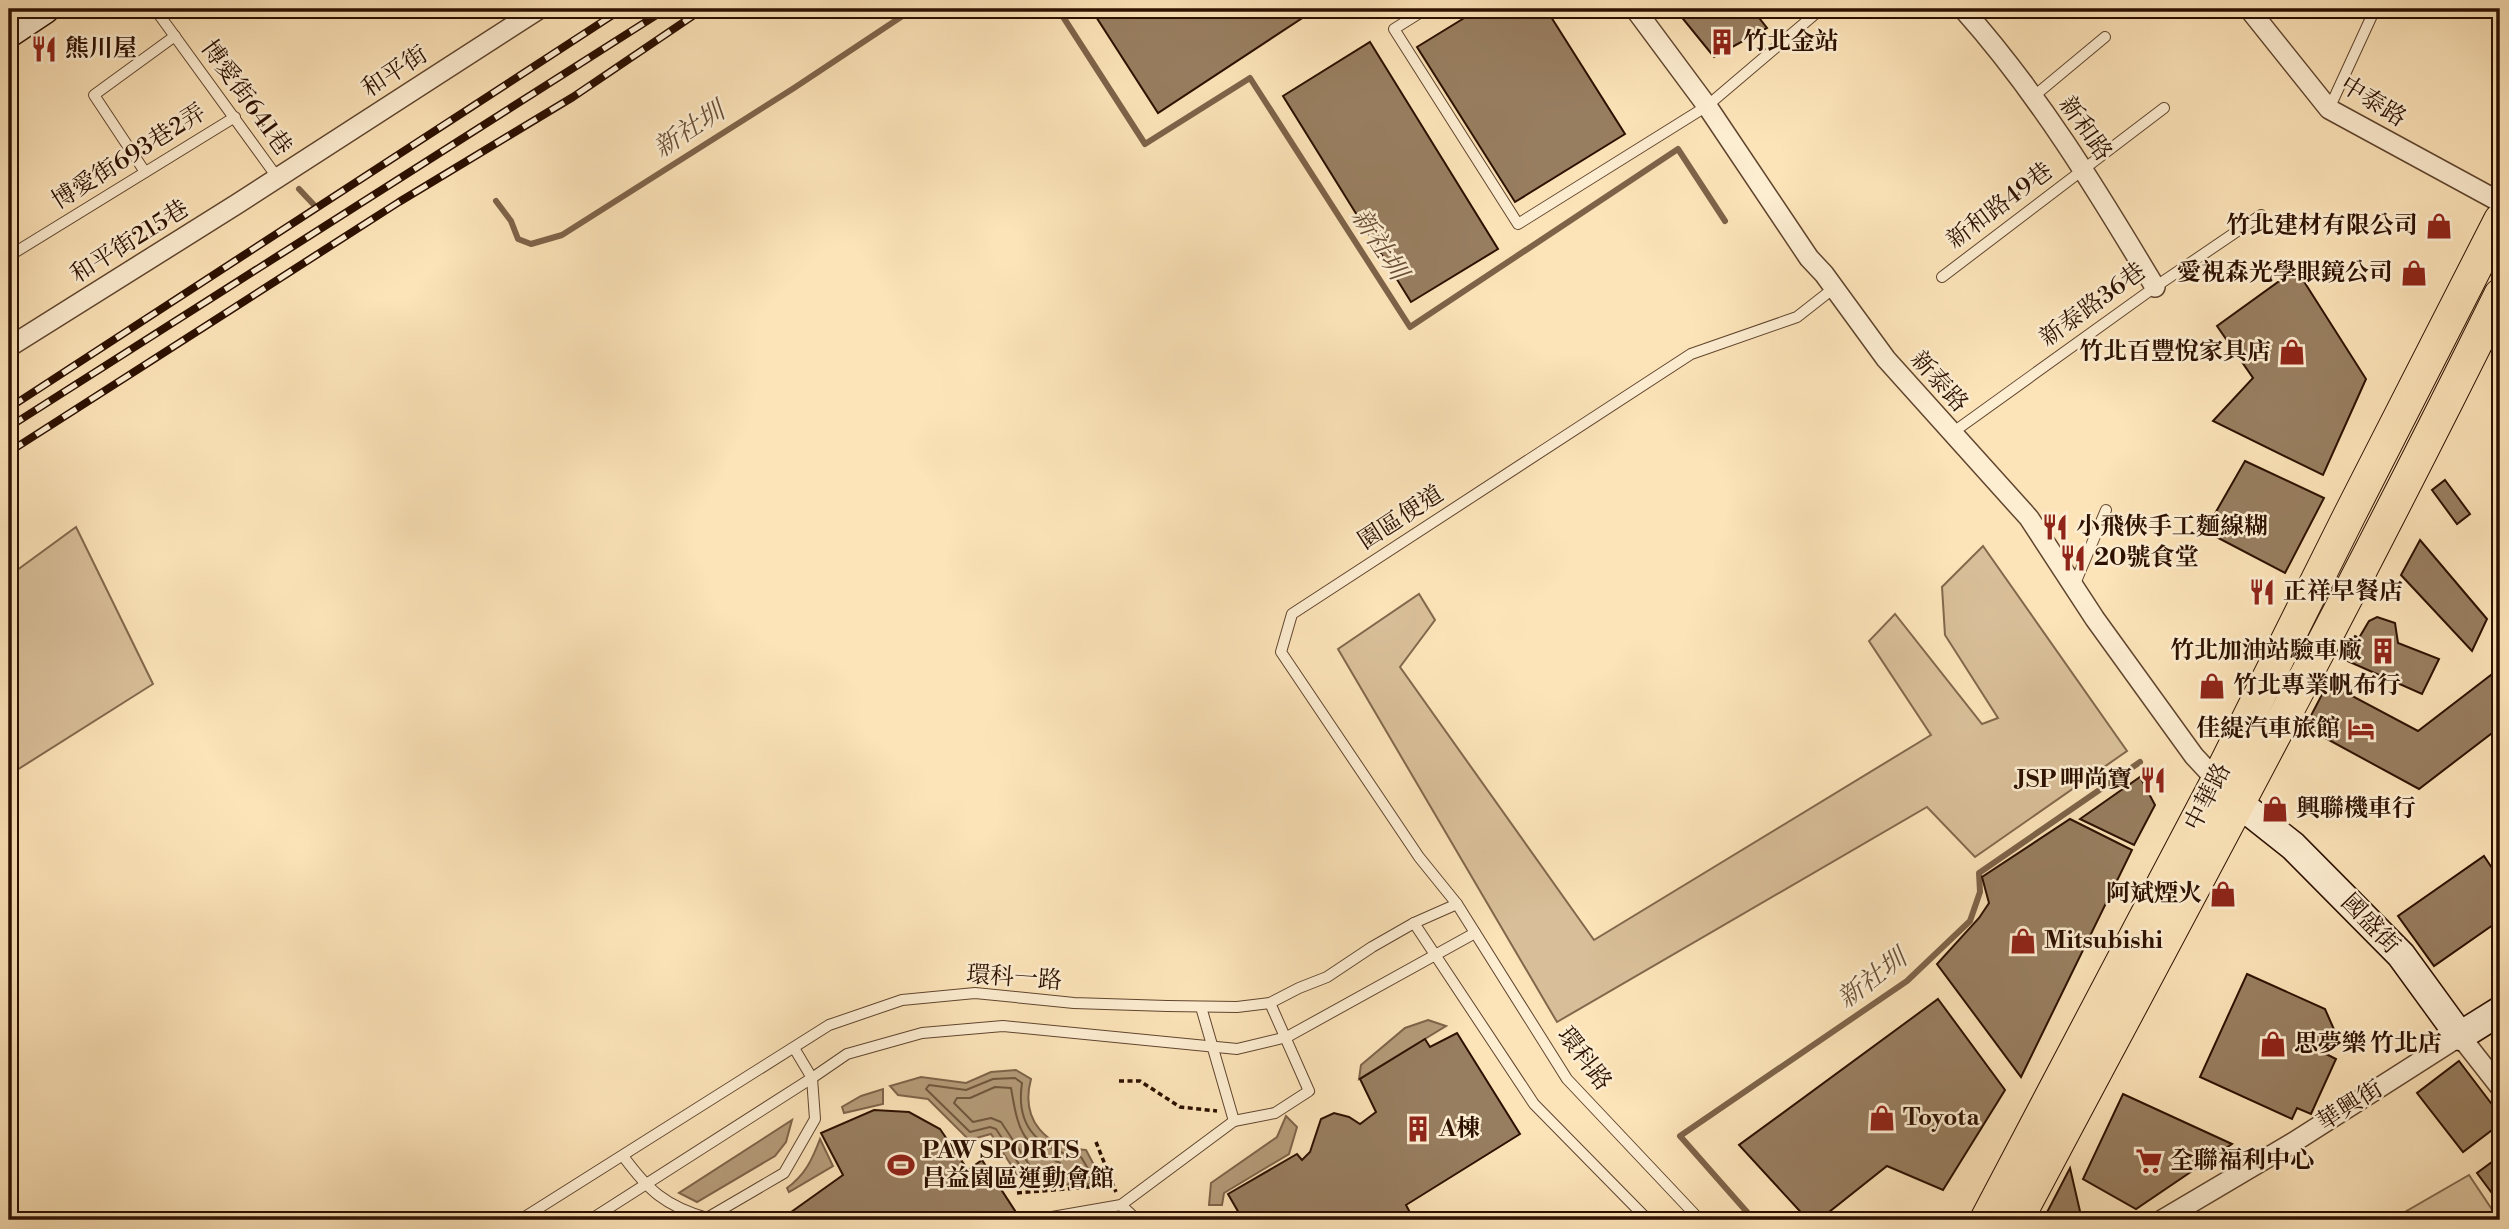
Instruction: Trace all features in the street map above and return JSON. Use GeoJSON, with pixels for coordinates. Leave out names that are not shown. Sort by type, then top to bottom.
{"type":"FeatureCollection","features":[{"type":"Feature","properties":{"kind":"main road","name":"中華路"},"geometry":{"type":"LineString","coordinates":[[1986,1220],[2217,781],[2500,220]]}},
{"type":"Feature","properties":{"kind":"main road","name":"中華路"},"geometry":{"type":"LineString","coordinates":[[2017,1220],[2240,804],[2424,451],[2500,295]]}},
{"type":"Feature","properties":{"kind":"street"},"geometry":{"type":"LineString","coordinates":[[9,33],[45,9]]}},
{"type":"Feature","properties":{"kind":"street","name":"和平街"},"geometry":{"type":"LineString","coordinates":[[277,177],[539,9]]}},
{"type":"Feature","properties":{"kind":"street","name":"新泰路"},"geometry":{"type":"LineString","coordinates":[[1635,9],[1707,106],[1809,258],[1886,359],[2029,518],[2074,587],[2194,756],[2217,781]]}},
{"type":"Feature","properties":{"kind":"street","name":"新和路"},"geometry":{"type":"LineString","coordinates":[[1963,9],[1996,46],[2084,168],[2155,286]]}},
{"type":"Feature","properties":{"kind":"street","name":"中泰路"},"geometry":{"type":"LineString","coordinates":[[2249,9],[2329,109],[2500,202]]}},
{"type":"Feature","properties":{"kind":"street","name":"和平街215巷"},"geometry":{"type":"LineString","coordinates":[[9,347],[277,177]]}},
{"type":"Feature","properties":{"kind":"street","name":"國盛街"},"geometry":{"type":"LineString","coordinates":[[2217,781],[2240,804],[2293,846],[2401,955],[2500,1087]]}},
{"type":"Feature","properties":{"kind":"street","name":"華興街"},"geometry":{"type":"LineString","coordinates":[[2162,1220],[2294,1142],[2500,1011]]}},
{"type":"Feature","properties":{"kind":"lane","name":"博愛街641巷"},"geometry":{"type":"LineString","coordinates":[[155,9],[277,177]]}},
{"type":"Feature","properties":{"kind":"lane"},"geometry":{"type":"LineString","coordinates":[[1426,9],[1394,29],[1518,224],[1707,106],[1821,9]]}},
{"type":"Feature","properties":{"kind":"lane"},"geometry":{"type":"LineString","coordinates":[[2329,109],[2375,9]]}},
{"type":"Feature","properties":{"kind":"lane"},"geometry":{"type":"LineString","coordinates":[[145,172],[94,95],[175,36]]}},
{"type":"Feature","properties":{"kind":"lane"},"geometry":{"type":"LineString","coordinates":[[2033,97],[2105,37]]}},
{"type":"Feature","properties":{"kind":"lane","name":"新和路49巷"},"geometry":{"type":"LineString","coordinates":[[1942,277],[2164,108]]}},
{"type":"Feature","properties":{"kind":"lane","name":"博愛街693巷2弄"},"geometry":{"type":"LineString","coordinates":[[9,256],[235,117]]}},
{"type":"Feature","properties":{"kind":"lane","name":"新泰路36巷"},"geometry":{"type":"LineString","coordinates":[[1952,433],[2155,286],[2261,215]]}},
{"type":"Feature","properties":{"kind":"lane","name":"園區便道"},"geometry":{"type":"LineString","coordinates":[[1457,904],[1419,857],[1281,652],[1293,614],[1691,354],[1797,317],[1834,288]]}},
{"type":"Feature","properties":{"kind":"lane"},"geometry":{"type":"LineString","coordinates":[[2074,587],[2106,510]]}},
{"type":"Feature","properties":{"kind":"lane","name":"環科一路"},"geometry":{"type":"LineString","coordinates":[[520,1220],[829,1025],[902,1000],[975,993],[1074,1003],[1237,1007],[1270,1003],[1327,977],[1414,923],[1457,904]]}},
{"type":"Feature","properties":{"kind":"lane","name":"環科路"},"geometry":{"type":"LineString","coordinates":[[1457,904],[1567,1079],[1700,1220]]}},
{"type":"Feature","properties":{"kind":"lane"},"geometry":{"type":"LineString","coordinates":[[1414,923],[1534,1104],[1648,1220]]}},
{"type":"Feature","properties":{"kind":"lane","name":"環科一路"},"geometry":{"type":"LineString","coordinates":[[590,1220],[847,1054],[922,1033],[1003,1026],[1237,1049],[1287,1037],[1475,933]]}},
{"type":"Feature","properties":{"kind":"lane"},"geometry":{"type":"LineString","coordinates":[[1035,1220],[1121,1205],[1234,1121],[1275,1114],[1309,1091],[1270,1003]]}},
{"type":"Feature","properties":{"kind":"lane"},"geometry":{"type":"LineString","coordinates":[[1201,1007],[1234,1121]]}},
{"type":"Feature","properties":{"kind":"lane"},"geometry":{"type":"LineString","coordinates":[[623,1156],[645,1186],[670,1205],[707,1218],[784,1173],[815,1119],[812,1078],[794,1048]]}},
{"type":"Feature","properties":{"kind":"lane"},"geometry":{"type":"LineString","coordinates":[[1121,1205],[1137,1220]]}},
{"type":"Feature","properties":{"kind":"path"},"geometry":{"type":"LineString","coordinates":[[1119,1081],[1140,1081],[1180,1107],[1215,1110],[1234,1121]]}},
{"type":"Feature","properties":{"kind":"path"},"geometry":{"type":"LineString","coordinates":[[1096,1142],[1121,1205]]}},
{"type":"Feature","properties":{"kind":"path"},"geometry":{"type":"LineString","coordinates":[[1017,1193],[1113,1185]]}},
{"type":"Feature","properties":{"kind":"shaded area"},"geometry":{"type":"Polygon","coordinates":[[[76,527],[153,684],[9,775],[9,576],[76,527]]]}},
{"type":"Feature","properties":{"kind":"shaded area"},"geometry":{"type":"Polygon","coordinates":[[[1983,546],[2127,751],[1975,857],[1927,807],[1557,1022],[1338,649],[1419,594],[1435,620],[1400,667],[1594,940],[1931,735],[1869,641],[1895,614],[1982,724],[1998,718],[1945,635],[1942,587],[1983,546]]]}},
{"type":"Feature","properties":{"kind":"shaded area"},"geometry":{"type":"Polygon","coordinates":[[[2469,1175],[2499,1220],[2391,1220],[2469,1175]]]}},
{"type":"Feature","properties":{"kind":"water"},"geometry":{"type":"Polygon","coordinates":[[[1428,1020],[1446,1026],[1359,1079],[1361,1065],[1405,1028],[1428,1020]]]}},
{"type":"Feature","properties":{"kind":"water"},"geometry":{"type":"Polygon","coordinates":[[[1016,1070],[1031,1079],[1029,1107],[1039,1129],[1059,1144],[1086,1150],[1104,1184],[1024,1185],[991,1134],[969,1140],[928,1099],[898,1095],[890,1086],[921,1077],[966,1083],[991,1072],[1016,1070]]]}},
{"type":"Feature","properties":{"kind":"water"},"geometry":{"type":"Polygon","coordinates":[[[883,1089],[883,1104],[844,1113],[842,1107],[861,1096],[883,1089]]]}},
{"type":"Feature","properties":{"kind":"water"},"geometry":{"type":"Polygon","coordinates":[[[1286,1116],[1297,1127],[1289,1154],[1224,1193],[1222,1205],[1209,1205],[1211,1183],[1277,1137],[1286,1116]]]}},
{"type":"Feature","properties":{"kind":"water"},"geometry":{"type":"Polygon","coordinates":[[[792,1120],[786,1142],[775,1156],[697,1202],[679,1193],[792,1120]]]}},
{"type":"Feature","properties":{"kind":"water"},"geometry":{"type":"Polygon","coordinates":[[[820,1139],[833,1166],[789,1192],[787,1188],[799,1178],[820,1139]]]}},
{"type":"Feature","properties":{"kind":"building"},"geometry":{"type":"Polygon","coordinates":[[[1091,9],[1316,9],[1158,113],[1091,9]]]}},
{"type":"Feature","properties":{"kind":"building"},"geometry":{"type":"Polygon","coordinates":[[[1479,9],[1546,9],[1625,134],[1515,202],[1417,47],[1479,9]]]}},
{"type":"Feature","properties":{"kind":"building","name":"竹北金站"},"geometry":{"type":"Polygon","coordinates":[[[1675,9],[1752,9],[1767,28],[1714,57],[1675,9]]]}},
{"type":"Feature","properties":{"kind":"building"},"geometry":{"type":"Polygon","coordinates":[[[1370,42],[1498,249],[1411,302],[1283,96],[1370,42]]]}},
{"type":"Feature","properties":{"kind":"building","name":"竹北百豐悅家具店"},"geometry":{"type":"Polygon","coordinates":[[[2296,269],[2366,379],[2323,475],[2213,421],[2253,378],[2217,326],[2296,269]]]}},
{"type":"Feature","properties":{"kind":"building"},"geometry":{"type":"Polygon","coordinates":[[[2245,461],[2324,498],[2285,573],[2205,531],[2245,461]]]}},
{"type":"Feature","properties":{"kind":"building"},"geometry":{"type":"Polygon","coordinates":[[[2445,480],[2470,514],[2457,524],[2432,490],[2445,480]]]}},
{"type":"Feature","properties":{"kind":"building"},"geometry":{"type":"Polygon","coordinates":[[[2420,540],[2487,619],[2472,651],[2401,575],[2420,540]]]}},
{"type":"Feature","properties":{"kind":"building","name":"竹北加油站驗車廠"},"geometry":{"type":"Polygon","coordinates":[[[2377,617],[2395,623],[2398,643],[2439,659],[2422,694],[2343,659],[2355,636],[2359,638],[2369,621],[2377,617]]]}},
{"type":"Feature","properties":{"kind":"building","name":"佳緹汽車旅館"},"geometry":{"type":"Polygon","coordinates":[[[2500,668],[2500,727],[2419,789],[2305,727],[2328,683],[2418,731],[2500,668]]]}},
{"type":"Feature","properties":{"kind":"building"},"geometry":{"type":"Polygon","coordinates":[[[2140,777],[2155,805],[2134,845],[2080,819],[2140,777]]]}},
{"type":"Feature","properties":{"kind":"building","name":"Mitsubishi"},"geometry":{"type":"Polygon","coordinates":[[[2070,819],[2132,850],[2021,1077],[1937,964],[1979,918],[1989,903],[1982,877],[2070,819]]]}},
{"type":"Feature","properties":{"kind":"building"},"geometry":{"type":"Polygon","coordinates":[[[2484,856],[2500,880],[2500,920],[2434,966],[2398,916],[2484,856]]]}},
{"type":"Feature","properties":{"kind":"building","name":"思夢樂 竹北店"},"geometry":{"type":"Polygon","coordinates":[[[2247,974],[2325,1009],[2336,1034],[2326,1054],[2336,1059],[2311,1114],[2297,1108],[2292,1119],[2200,1077],[2247,974]]]}},
{"type":"Feature","properties":{"kind":"building","name":"Toyota"},"geometry":{"type":"Polygon","coordinates":[[[1938,999],[2005,1090],[1943,1190],[1887,1166],[1819,1220],[1808,1220],[1739,1145],[1938,999]]]}},
{"type":"Feature","properties":{"kind":"building","name":"A棟"},"geometry":{"type":"Polygon","coordinates":[[[1457,1033],[1520,1134],[1406,1205],[1414,1220],[1243,1220],[1228,1194],[1297,1154],[1302,1160],[1310,1152],[1321,1119],[1334,1113],[1349,1117],[1360,1124],[1376,1112],[1360,1079],[1425,1039],[1430,1047],[1457,1033]]]}},
{"type":"Feature","properties":{"kind":"building"},"geometry":{"type":"Polygon","coordinates":[[[2459,1061],[2500,1115],[2500,1124],[2463,1152],[2417,1093],[2459,1061]]]}},
{"type":"Feature","properties":{"kind":"building","name":"全聯福利中心"},"geometry":{"type":"Polygon","coordinates":[[[2123,1094],[2232,1144],[2136,1209],[2083,1179],[2123,1094]]]}},
{"type":"Feature","properties":{"kind":"building","name":"PAW SPORTS 昌益園區運動會館"},"geometry":{"type":"Polygon","coordinates":[[[874,1110],[909,1112],[940,1129],[968,1170],[982,1160],[1021,1220],[780,1220],[843,1175],[821,1133],[874,1110]]]}},
{"type":"Feature","properties":{"kind":"building"},"geometry":{"type":"Polygon","coordinates":[[[2500,1156],[2500,1204],[2477,1173],[2500,1156]]]}},
{"type":"Feature","properties":{"kind":"building"},"geometry":{"type":"Polygon","coordinates":[[[2070,1168],[2082,1220],[2043,1220],[2070,1168]]]}},
{"type":"Feature","properties":{"kind":"waterway","name":"新社圳"},"geometry":{"type":"LineString","coordinates":[[496,201],[511,221],[518,239],[531,244],[562,235],[913,9]]}},
{"type":"Feature","properties":{"kind":"waterway","name":"新社圳"},"geometry":{"type":"LineString","coordinates":[[1058,9],[1145,144],[1250,78],[1410,327],[1678,149],[1725,221]]}},
{"type":"Feature","properties":{"kind":"waterway","name":"新社圳"},"geometry":{"type":"LineString","coordinates":[[299,189],[315,206]]}},
{"type":"Feature","properties":{"kind":"waterway","name":"新社圳"},"geometry":{"type":"LineString","coordinates":[[1754,1220],[1680,1136],[1907,981],[1970,921],[1980,892],[1979,873],[2140,762]]}},
{"type":"Feature","properties":{"kind":"railway"},"geometry":{"type":"LineString","coordinates":[[9,408],[622,9]]}},
{"type":"Feature","properties":{"kind":"railway"},"geometry":{"type":"LineString","coordinates":[[9,427],[666,9]]}},
{"type":"Feature","properties":{"kind":"railway"},"geometry":{"type":"LineString","coordinates":[[9,452],[399,202],[573,97],[703,9]]}},
{"type":"Feature","properties":{"kind":"place","name":"竹北金站"},"geometry":{"type":"Point","coordinates":[1722,42]}},
{"type":"Feature","properties":{"kind":"place","name":"熊川屋"},"geometry":{"type":"Point","coordinates":[44,49]}},
{"type":"Feature","properties":{"kind":"place","name":"竹北建材有限公司"},"geometry":{"type":"Point","coordinates":[2439,226]}},
{"type":"Feature","properties":{"kind":"place","name":"愛視森光學眼鏡公司"},"geometry":{"type":"Point","coordinates":[2414,273]}},
{"type":"Feature","properties":{"kind":"place","name":"竹北百豐悅家具店"},"geometry":{"type":"Point","coordinates":[2292,352]}},
{"type":"Feature","properties":{"kind":"place","name":"小飛俠手工麵線糊"},"geometry":{"type":"Point","coordinates":[2055,527]}},
{"type":"Feature","properties":{"kind":"place","name":"20號食堂"},"geometry":{"type":"Point","coordinates":[2073,558]}},
{"type":"Feature","properties":{"kind":"place","name":"正祥早餐店"},"geometry":{"type":"Point","coordinates":[2262,592]}},
{"type":"Feature","properties":{"kind":"place","name":"竹北加油站驗車廠"},"geometry":{"type":"Point","coordinates":[2383,651]}},
{"type":"Feature","properties":{"kind":"place","name":"竹北專業帆布行"},"geometry":{"type":"Point","coordinates":[2212,686]}},
{"type":"Feature","properties":{"kind":"place","name":"佳緹汽車旅館"},"geometry":{"type":"Point","coordinates":[2361,729]}},
{"type":"Feature","properties":{"kind":"place","name":"JSP 呷尚寶"},"geometry":{"type":"Point","coordinates":[2153,780]}},
{"type":"Feature","properties":{"kind":"place","name":"興聯機車行"},"geometry":{"type":"Point","coordinates":[2275,809]}},
{"type":"Feature","properties":{"kind":"place","name":"阿斌煙火"},"geometry":{"type":"Point","coordinates":[2223,894]}},
{"type":"Feature","properties":{"kind":"place","name":"Mitsubishi"},"geometry":{"type":"Point","coordinates":[2023,941]}},
{"type":"Feature","properties":{"kind":"place","name":"思夢樂 竹北店"},"geometry":{"type":"Point","coordinates":[2273,1044]}},
{"type":"Feature","properties":{"kind":"place","name":"Toyota"},"geometry":{"type":"Point","coordinates":[1882,1118]}},
{"type":"Feature","properties":{"kind":"place","name":"A棟"},"geometry":{"type":"Point","coordinates":[1418,1129]}},
{"type":"Feature","properties":{"kind":"place","name":"全聯福利中心"},"geometry":{"type":"Point","coordinates":[2149,1161]}},
{"type":"Feature","properties":{"kind":"place","name":"PAW SPORTS 昌益園區運動會館"},"geometry":{"type":"Point","coordinates":[901,1165]}}]}
